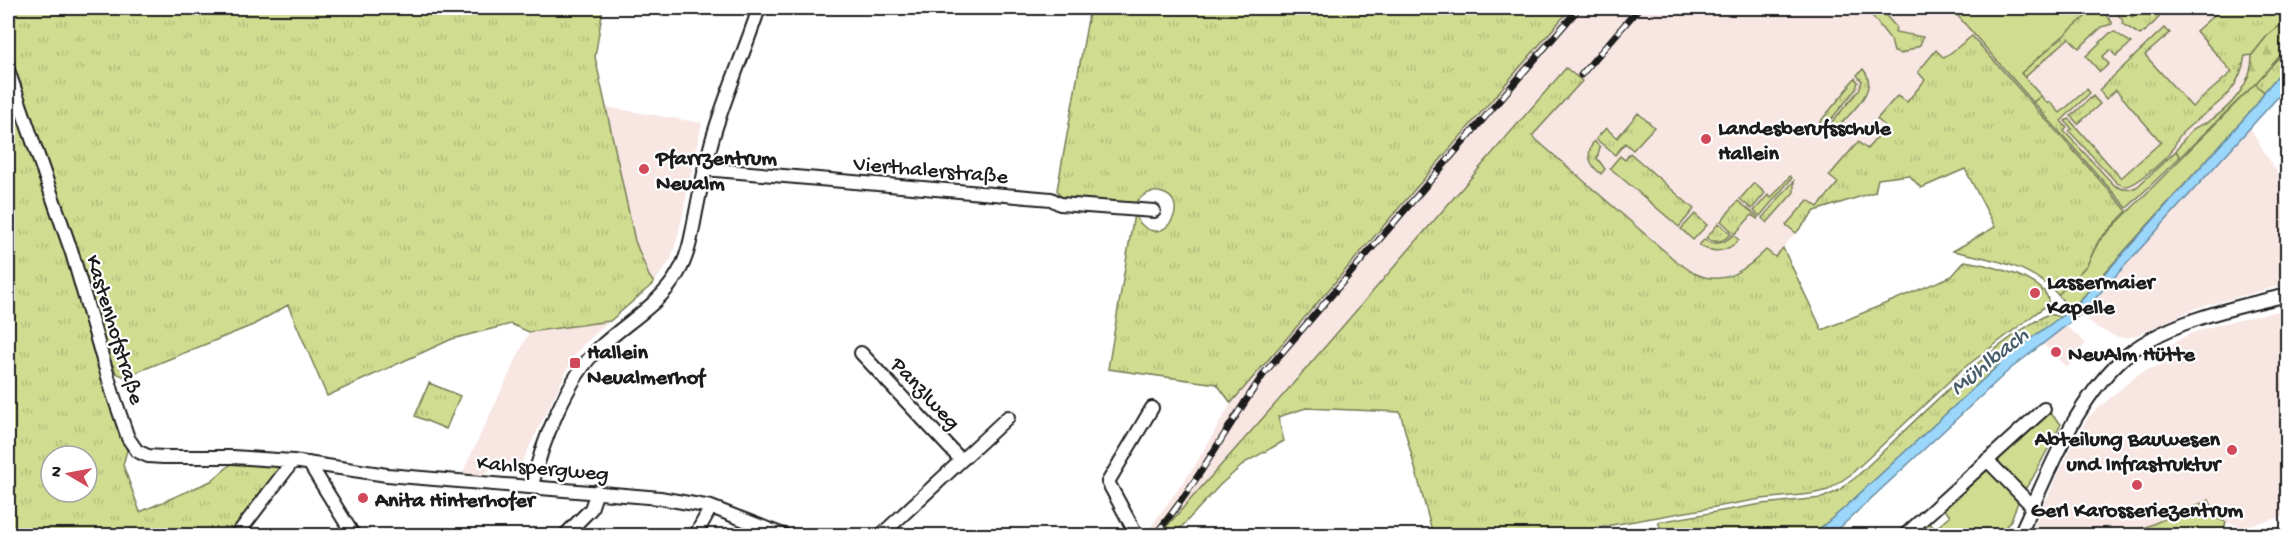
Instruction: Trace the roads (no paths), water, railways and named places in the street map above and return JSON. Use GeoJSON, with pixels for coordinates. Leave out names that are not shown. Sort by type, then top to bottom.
{"type":"FeatureCollection","features":[{"type":"Feature","properties":{"kind":"street"},"geometry":{"type":"LineString","coordinates":[[532,486],[540,457],[568,390],[581,367],[600,347],[667,290],[679,273],[688,251],[713,135],[759,8]]}},
{"type":"Feature","properties":{"kind":"street","name":"Kastenhofstraße"},"geometry":{"type":"LineString","coordinates":[[8,70],[72,253],[113,394],[128,438],[137,451],[148,456],[163,458],[233,457],[293,461]]}},
{"type":"Feature","properties":{"kind":"street","name":"Vierthalerstraße"},"geometry":{"type":"LineString","coordinates":[[704,169],[1051,199],[1060,204],[1154,211]]}},
{"type":"Feature","properties":{"kind":"street"},"geometry":{"type":"LineString","coordinates":[[2020,532],[2078,416],[2099,385],[2120,361],[2153,339],[2186,323],[2225,309],[2288,295]]}},
{"type":"Feature","properties":{"kind":"street","name":"Panzlweg"},"geometry":{"type":"LineString","coordinates":[[861,353],[962,460]]}},
{"type":"Feature","properties":{"kind":"street"},"geometry":{"type":"LineString","coordinates":[[1137,536],[1108,482],[1152,408]]}},
{"type":"Feature","properties":{"kind":"street"},"geometry":{"type":"LineString","coordinates":[[1904,536],[2044,409]]}},
{"type":"Feature","properties":{"kind":"street","name":"Panzlweg"},"geometry":{"type":"LineString","coordinates":[[880,536],[1008,417]]}},
{"type":"Feature","properties":{"kind":"street"},"geometry":{"type":"LineString","coordinates":[[1987,460],[2033,507]]}},
{"type":"Feature","properties":{"kind":"street"},"geometry":{"type":"LineString","coordinates":[[236,536],[293,461]]}},
{"type":"Feature","properties":{"kind":"street","name":"Kahlspergweg"},"geometry":{"type":"LineString","coordinates":[[293,461],[387,475],[660,498],[711,507],[786,536]]}},
{"type":"Feature","properties":{"kind":"street"},"geometry":{"type":"LineString","coordinates":[[309,464],[354,536]]}},
{"type":"Feature","properties":{"kind":"street"},"geometry":{"type":"LineString","coordinates":[[564,536],[591,509],[597,491]]}},
{"type":"Feature","properties":{"kind":"street"},"geometry":{"type":"LineString","coordinates":[[695,536],[711,507]]}},
{"type":"Feature","properties":{"kind":"water"},"geometry":{"type":"Polygon","coordinates":[[[2287,65],[2287,73],[2281,81],[2287,87],[2081,314],[2009,370],[1832,535],[1812,535],[2016,349],[2077,305],[2257,104],[2287,65]]]}},
{"type":"Feature","properties":{"kind":"railway"},"geometry":{"type":"LineString","coordinates":[[1154,536],[1184,496],[1266,371],[1579,8]]}},
{"type":"Feature","properties":{"kind":"railway"},"geometry":{"type":"LineString","coordinates":[[1581,75],[1639,8]]}},
{"type":"Feature","properties":{"kind":"place","name":"Landesberufsschule Hallein"},"geometry":{"type":"Point","coordinates":[1706,139]}},
{"type":"Feature","properties":{"kind":"place","name":"Pfarrzentrum Neualm"},"geometry":{"type":"Point","coordinates":[644,169]}},
{"type":"Feature","properties":{"kind":"place","name":"Lassermaier Kapelle"},"geometry":{"type":"Point","coordinates":[2035,293]}},
{"type":"Feature","properties":{"kind":"place","name":"NeuAlm Hütte"},"geometry":{"type":"Point","coordinates":[2056,352]}},
{"type":"Feature","properties":{"kind":"place","name":"Hallein Neualmerhof"},"geometry":{"type":"Point","coordinates":[575,363]}},
{"type":"Feature","properties":{"kind":"place","name":"Abteilung Bauwesen und Infrastruktur"},"geometry":{"type":"Point","coordinates":[2232,450]}},
{"type":"Feature","properties":{"kind":"place","name":"Gerl Karosseriezentrum"},"geometry":{"type":"Point","coordinates":[2137,485]}},
{"type":"Feature","properties":{"kind":"place","name":"Anita Hinterhofer"},"geometry":{"type":"Point","coordinates":[363,498]}},
{"type":"Feature","properties":{"kind":"water label","name":"Mühlbach"},"geometry":{"type":"Point","coordinates":[1988,360]}}]}
